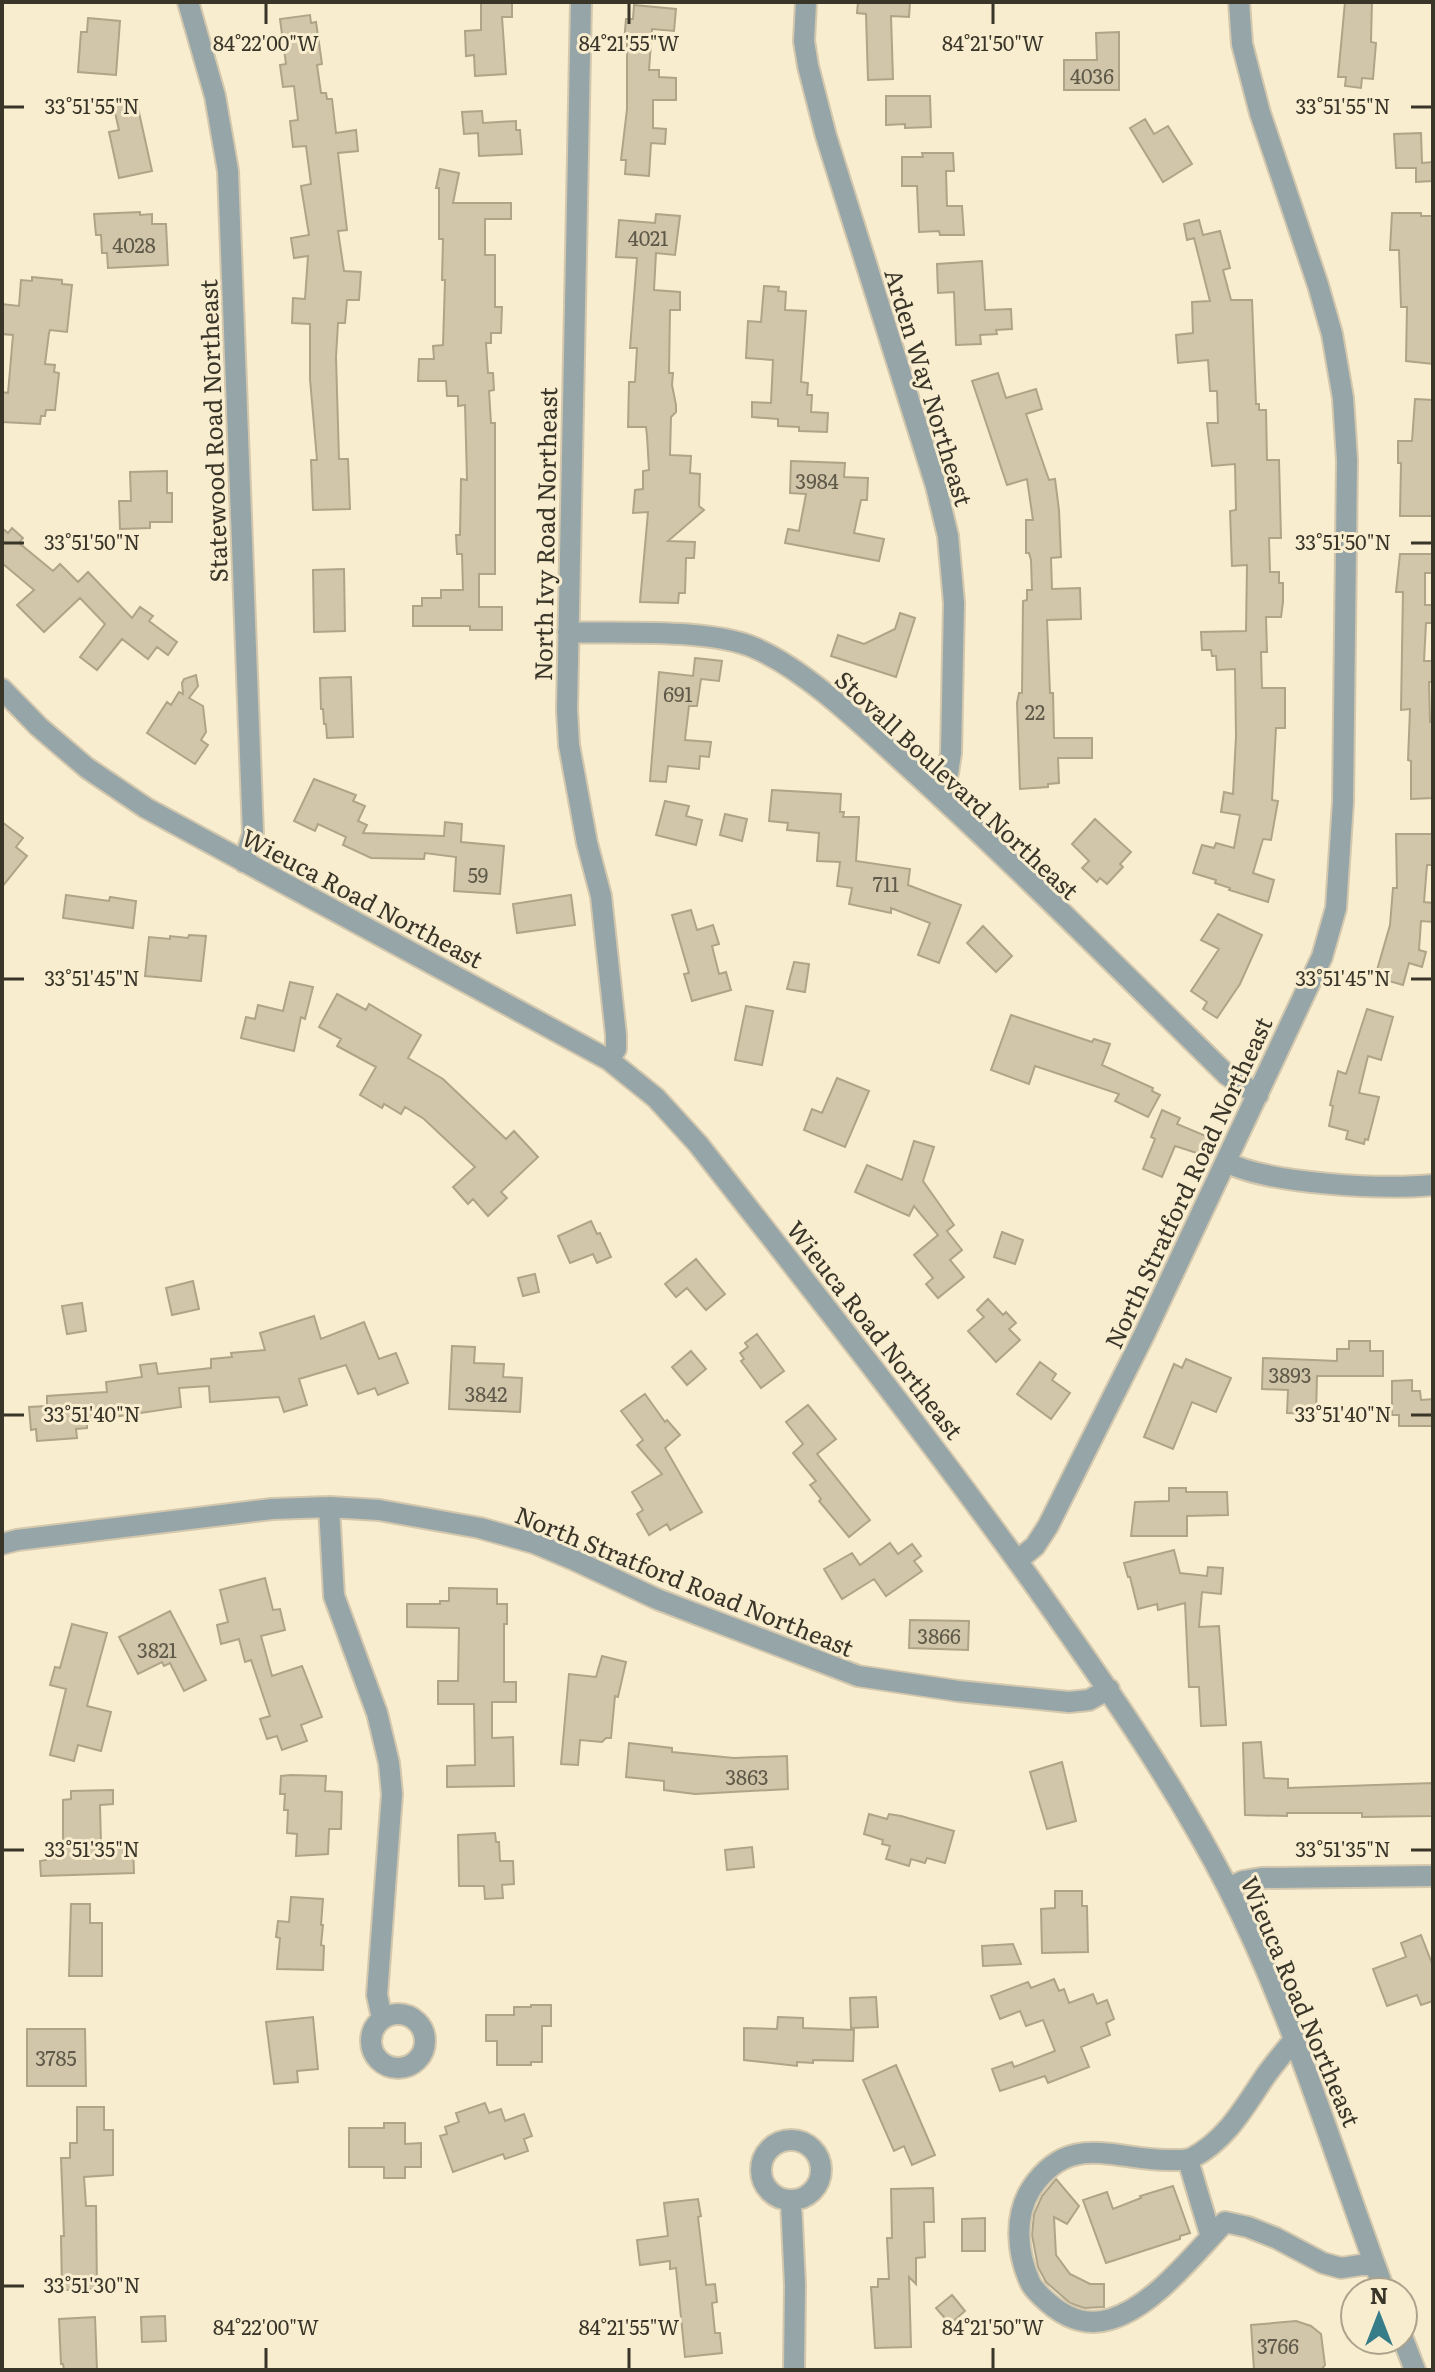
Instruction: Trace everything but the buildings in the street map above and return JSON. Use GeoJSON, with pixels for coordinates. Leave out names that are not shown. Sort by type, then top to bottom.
{"type":"FeatureCollection","features":[{"type":"Feature","properties":{"kind":"street","name":"Statewood Road Northeast"},"geometry":{"type":"LineString","coordinates":[[188,2],[215,96],[228,171],[253,834],[244,862]]}},
{"type":"Feature","properties":{"kind":"street","name":"North Ivy Road Northeast"},"geometry":{"type":"LineString","coordinates":[[581,2],[568,632],[569,745],[587,843],[601,896],[616,1035],[616,1049],[609,1060]]}},
{"type":"Feature","properties":{"kind":"street","name":"Arden Way Northeast"},"geometry":{"type":"LineString","coordinates":[[806,2],[804,41],[826,136],[936,486],[948,536],[954,603],[951,753],[948,773],[936,792]]}},
{"type":"Feature","properties":{"kind":"street","name":"North Stratford Road Northeast"},"geometry":{"type":"LineString","coordinates":[[1017,1561],[1035,1546],[1048,1526],[1226,1162],[1322,957],[1336,908],[1343,802],[1347,460],[1343,398],[1332,334],[1260,113],[1242,44],[1239,2]]}},
{"type":"Feature","properties":{"kind":"street","name":"Stovall Boulevard Northeast"},"geometry":{"type":"LineString","coordinates":[[568,632],[709,637],[736,641],[778,660],[837,703],[936,792],[1227,1075],[1258,1095]]}},
{"type":"Feature","properties":{"kind":"street","name":"Wieuca Road Northeast"},"geometry":{"type":"LineString","coordinates":[[2,689],[39,727],[87,768],[146,808],[609,1060],[656,1098],[698,1144],[930,1440],[1109,1689],[1171,1784],[1251,1936],[1337,2153],[1379,2276]]}},
{"type":"Feature","properties":{"kind":"street"},"geometry":{"type":"LineString","coordinates":[[1226,1162],[1262,1176],[1357,1185],[1433,1185]]}},
{"type":"Feature","properties":{"kind":"street","name":"North Stratford Road Northeast"},"geometry":{"type":"LineString","coordinates":[[2,1544],[272,1509],[329,1507],[379,1510],[465,1525],[534,1543],[670,1605],[858,1676],[958,1691],[1069,1702],[1089,1700],[1109,1689]]}},
{"type":"Feature","properties":{"kind":"street"},"geometry":{"type":"LineString","coordinates":[[329,1507],[334,1596],[377,1713],[389,1763],[392,1794],[377,1995],[382,2018]]}},
{"type":"Feature","properties":{"kind":"street"},"geometry":{"type":"LineString","coordinates":[[1228,1888],[1261,1878],[1433,1876]]}},
{"type":"Feature","properties":{"kind":"street"},"geometry":{"type":"LineString","coordinates":[[1294,2040],[1266,2075],[1239,2118],[1210,2147],[1188,2160],[1147,2160],[1096,2151],[1064,2159],[1048,2168],[1030,2191],[1018,2229],[1030,2284],[1057,2312],[1085,2323],[1108,2321],[1137,2309],[1225,2222],[1262,2233],[1323,2263],[1341,2268],[1374,2263]]}},
{"type":"Feature","properties":{"kind":"street"},"geometry":{"type":"LineString","coordinates":[[1188,2160],[1211,2237]]}},
{"type":"Feature","properties":{"kind":"street"},"geometry":{"type":"LineString","coordinates":[[791,2202],[795,2285],[794,2370]]}}]}
